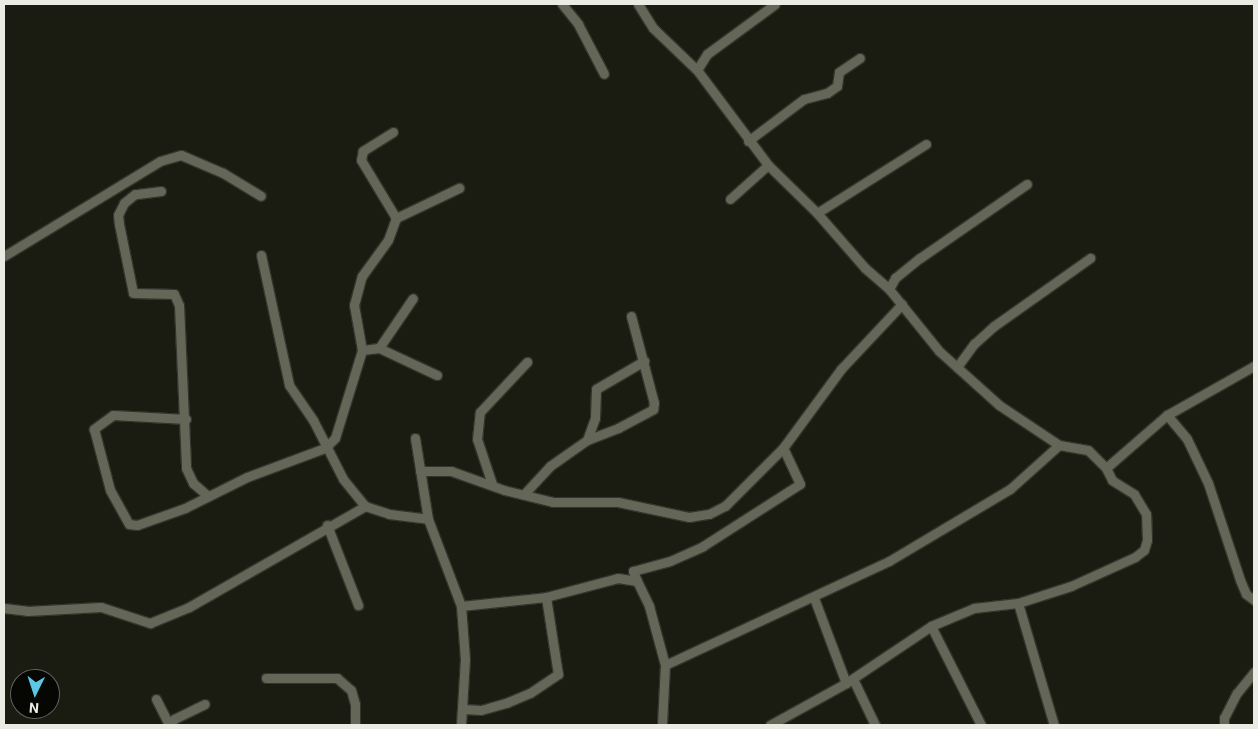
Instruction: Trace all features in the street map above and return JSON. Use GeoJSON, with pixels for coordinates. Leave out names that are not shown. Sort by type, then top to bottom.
{"type":"FeatureCollection","features":[{"type":"Feature","properties":{"kind":"street"},"geometry":{"type":"LineString","coordinates":[[562,4],[578,24],[604,74]]}},
{"type":"Feature","properties":{"kind":"street"},"geometry":{"type":"LineString","coordinates":[[638,4],[653,28],[697,70],[748,141],[768,165],[817,213],[865,268],[889,289],[939,352],[999,405],[1060,445],[1088,450],[1106,468],[1112,480],[1134,494],[1146,514],[1149,528],[1144,550],[1114,568],[1018,603],[974,608],[931,626],[850,681],[770,725]]}},
{"type":"Feature","properties":{"kind":"street"},"geometry":{"type":"LineString","coordinates":[[697,70],[707,54],[775,4]]}},
{"type":"Feature","properties":{"kind":"street"},"geometry":{"type":"LineString","coordinates":[[748,141],[804,99],[827,93],[837,86],[839,72],[860,58]]}},
{"type":"Feature","properties":{"kind":"street"},"geometry":{"type":"LineString","coordinates":[[393,132],[363,151],[361,160],[396,218]]}},
{"type":"Feature","properties":{"kind":"street"},"geometry":{"type":"LineString","coordinates":[[817,213],[926,144]]}},
{"type":"Feature","properties":{"kind":"street"},"geometry":{"type":"LineString","coordinates":[[4,256],[147,168],[181,155],[223,173],[261,196]]}},
{"type":"Feature","properties":{"kind":"street"},"geometry":{"type":"LineString","coordinates":[[730,199],[768,165]]}},
{"type":"Feature","properties":{"kind":"street"},"geometry":{"type":"LineString","coordinates":[[889,289],[895,278],[920,258],[1027,184]]}},
{"type":"Feature","properties":{"kind":"street"},"geometry":{"type":"LineString","coordinates":[[186,419],[113,415],[94,429],[110,490],[124,520],[137,525],[185,508],[287,460],[325,448],[335,438],[362,350],[354,306],[357,288],[366,270],[388,240],[396,218],[459,188]]}},
{"type":"Feature","properties":{"kind":"street"},"geometry":{"type":"LineString","coordinates":[[161,191],[135,194],[124,203],[118,215],[133,293],[174,294],[179,304],[186,419],[186,468],[193,483],[208,496]]}},
{"type":"Feature","properties":{"kind":"street"},"geometry":{"type":"LineString","coordinates":[[261,255],[289,385],[314,420],[325,448],[343,480],[365,506],[389,514],[428,519]]}},
{"type":"Feature","properties":{"kind":"street"},"geometry":{"type":"LineString","coordinates":[[957,368],[974,344],[994,326],[1090,258]]}},
{"type":"Feature","properties":{"kind":"street"},"geometry":{"type":"LineString","coordinates":[[379,348],[413,298]]}},
{"type":"Feature","properties":{"kind":"street"},"geometry":{"type":"LineString","coordinates":[[420,471],[446,470],[492,484],[513,493],[525,493],[552,502],[618,502],[698,517],[725,506],[783,448],[841,369],[902,304]]}},
{"type":"Feature","properties":{"kind":"street"},"geometry":{"type":"LineString","coordinates":[[525,493],[550,466],[587,440],[618,428],[652,409],[654,403],[631,316]]}},
{"type":"Feature","properties":{"kind":"street"},"geometry":{"type":"LineString","coordinates":[[362,350],[379,348],[437,375]]}},
{"type":"Feature","properties":{"kind":"street"},"geometry":{"type":"LineString","coordinates":[[492,484],[478,440],[480,412],[527,362]]}},
{"type":"Feature","properties":{"kind":"street"},"geometry":{"type":"LineString","coordinates":[[587,440],[595,418],[596,389],[644,362]]}},
{"type":"Feature","properties":{"kind":"street"},"geometry":{"type":"LineString","coordinates":[[1106,468],[1167,415],[1254,366]]}},
{"type":"Feature","properties":{"kind":"street"},"geometry":{"type":"LineString","coordinates":[[1167,415],[1187,439],[1208,484],[1240,580],[1246,594],[1254,600]]}},
{"type":"Feature","properties":{"kind":"street"},"geometry":{"type":"LineString","coordinates":[[415,438],[428,519],[461,606],[465,659],[464,709],[461,725]]}},
{"type":"Feature","properties":{"kind":"street"},"geometry":{"type":"LineString","coordinates":[[665,665],[814,598],[889,561],[1010,489],[1060,445]]}},
{"type":"Feature","properties":{"kind":"street"},"geometry":{"type":"LineString","coordinates":[[662,725],[665,665],[649,606],[632,571],[670,561],[703,546],[793,490],[800,484],[783,448]]}},
{"type":"Feature","properties":{"kind":"street"},"geometry":{"type":"LineString","coordinates":[[4,608],[27,611],[100,607],[150,624],[189,607],[327,525],[365,506]]}},
{"type":"Feature","properties":{"kind":"street"},"geometry":{"type":"LineString","coordinates":[[327,525],[358,605]]}},
{"type":"Feature","properties":{"kind":"street"},"geometry":{"type":"LineString","coordinates":[[461,606],[546,597],[618,578],[637,581]]}},
{"type":"Feature","properties":{"kind":"street"},"geometry":{"type":"LineString","coordinates":[[464,709],[481,710],[506,704],[530,693],[558,674],[546,597]]}},
{"type":"Feature","properties":{"kind":"street"},"geometry":{"type":"LineString","coordinates":[[814,598],[850,681],[875,725]]}},
{"type":"Feature","properties":{"kind":"street"},"geometry":{"type":"LineString","coordinates":[[1018,603],[1054,725]]}},
{"type":"Feature","properties":{"kind":"street"},"geometry":{"type":"LineString","coordinates":[[931,626],[981,725]]}},
{"type":"Feature","properties":{"kind":"street"},"geometry":{"type":"LineString","coordinates":[[1224,725],[1224,718],[1237,693],[1254,672]]}},
{"type":"Feature","properties":{"kind":"street"},"geometry":{"type":"LineString","coordinates":[[266,678],[337,678],[351,690],[355,704],[356,725]]}},
{"type":"Feature","properties":{"kind":"street"},"geometry":{"type":"LineString","coordinates":[[156,699],[169,725],[185,712],[205,704]]}}]}
